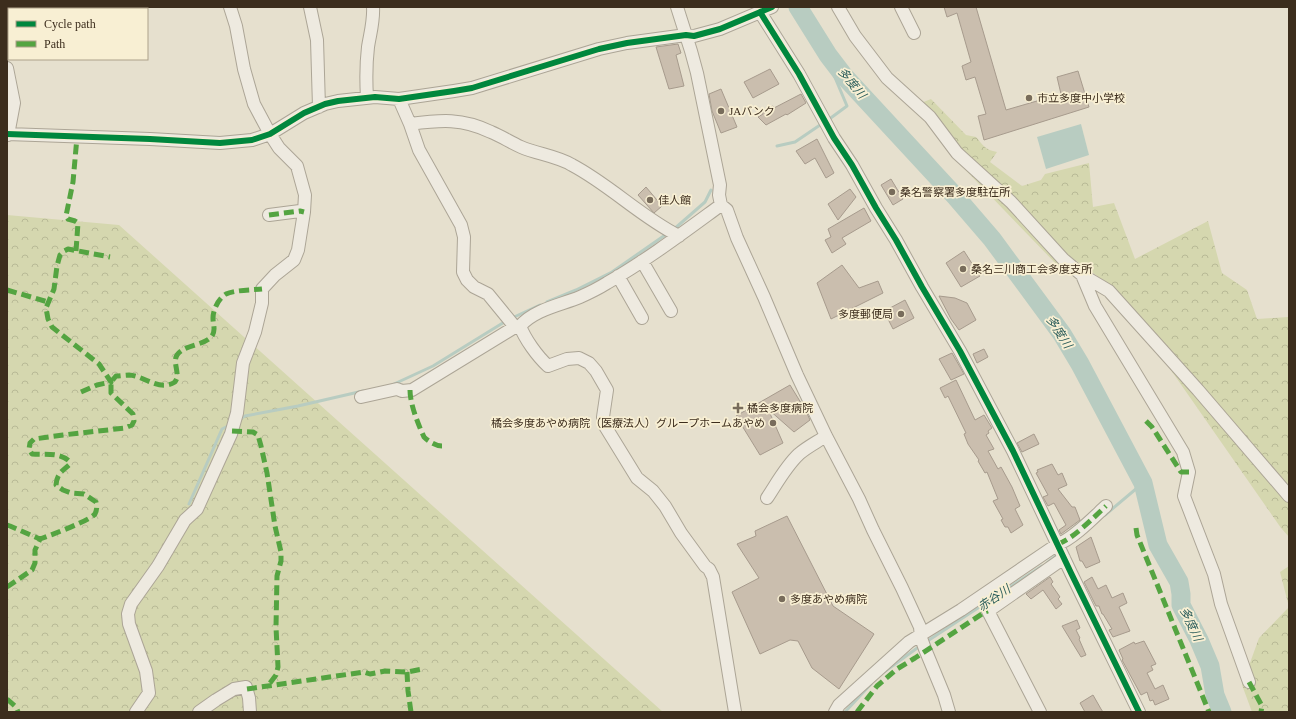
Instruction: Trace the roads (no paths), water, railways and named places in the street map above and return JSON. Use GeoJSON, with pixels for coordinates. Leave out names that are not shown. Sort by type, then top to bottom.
{"type":"FeatureCollection","features":[{"type":"Feature","properties":{"kind":"street"},"geometry":{"type":"LineString","coordinates":[[136,712],[149,693],[146,671],[129,624],[128,614],[131,604],[158,566],[185,520],[196,509],[232,431],[237,413],[241,372],[255,332],[262,304],[262,289],[275,275],[294,260],[298,250],[304,212],[304,195],[297,166],[279,148],[254,104],[244,70],[236,26],[230,7]]}},
{"type":"Feature","properties":{"kind":"street"},"geometry":{"type":"LineString","coordinates":[[310,7],[317,40],[319,107]]}},
{"type":"Feature","properties":{"kind":"street"},"geometry":{"type":"LineString","coordinates":[[367,98],[366,78],[368,49],[374,16],[373,7]]}},
{"type":"Feature","properties":{"kind":"street"},"geometry":{"type":"LineString","coordinates":[[677,7],[699,80],[720,185],[719,195],[721,205],[727,210],[794,368],[826,436],[859,499],[920,627],[925,649],[944,695],[949,712]]}},
{"type":"Feature","properties":{"kind":"street"},"geometry":{"type":"LineString","coordinates":[[838,7],[855,36],[887,78],[930,117],[957,153],[1011,202],[1063,259],[1082,275],[1109,291],[1141,325],[1289,496]]}},
{"type":"Feature","properties":{"kind":"street"},"geometry":{"type":"LineString","coordinates":[[900,7],[914,33]]}},
{"type":"Feature","properties":{"kind":"street"},"geometry":{"type":"LineString","coordinates":[[7,68],[14,103],[7,134],[220,143],[252,140],[270,134],[304,113],[338,101],[367,98],[399,99],[472,88],[599,49],[627,43],[686,35],[694,36],[720,29],[767,9],[834,138],[852,165],[960,351],[1013,451],[1140,712]]}},
{"type":"Feature","properties":{"kind":"street"},"geometry":{"type":"LineString","coordinates":[[399,99],[419,150],[461,225],[464,238],[463,272],[467,280],[474,287],[488,294],[518,326],[541,360],[548,366],[567,359],[579,358],[589,363],[596,371],[607,390],[603,417],[606,426],[637,478],[653,491],[665,506],[681,533],[709,570],[712,577],[735,712]]}},
{"type":"Feature","properties":{"kind":"street"},"geometry":{"type":"LineString","coordinates":[[410,124],[450,120],[468,123],[490,131],[521,147],[571,164],[662,227],[679,236]]}},
{"type":"Feature","properties":{"kind":"street"},"geometry":{"type":"LineString","coordinates":[[361,398],[397,389],[402,391],[412,390],[518,326],[525,320],[548,308],[580,297],[618,276],[679,236],[721,205]]}},
{"type":"Feature","properties":{"kind":"street"},"geometry":{"type":"LineString","coordinates":[[269,215],[300,211],[304,212]]}},
{"type":"Feature","properties":{"kind":"street"},"geometry":{"type":"LineString","coordinates":[[642,261],[671,312]]}},
{"type":"Feature","properties":{"kind":"street"},"geometry":{"type":"LineString","coordinates":[[1082,275],[1095,306],[1183,452],[1189,472],[1184,496],[1214,574],[1221,604],[1249,682]]}},
{"type":"Feature","properties":{"kind":"street"},"geometry":{"type":"LineString","coordinates":[[618,276],[642,318]]}},
{"type":"Feature","properties":{"kind":"street"},"geometry":{"type":"LineString","coordinates":[[767,498],[780,477],[795,459],[801,453],[826,436]]}},
{"type":"Feature","properties":{"kind":"street"},"geometry":{"type":"LineString","coordinates":[[834,712],[839,705],[909,642],[961,610],[1078,532],[1106,506]]}},
{"type":"Feature","properties":{"kind":"street"},"geometry":{"type":"LineString","coordinates":[[1040,712],[988,611],[1064,558]]}},
{"type":"Feature","properties":{"kind":"street"},"geometry":{"type":"LineString","coordinates":[[199,712],[234,689],[246,687],[249,698],[250,712]]}},
{"type":"Feature","properties":{"kind":"waterway","name":"多度川"},"geometry":{"type":"LineString","coordinates":[[798,7],[828,55],[844,76],[955,196],[992,239],[1062,334],[1080,364],[1143,483],[1158,545],[1179,582],[1181,605],[1199,640],[1210,666],[1215,695],[1222,712]]}},
{"type":"Feature","properties":{"kind":"waterway"},"geometry":{"type":"LineString","coordinates":[[828,120],[847,106],[831,68],[830,58]]}},
{"type":"Feature","properties":{"kind":"waterway"},"geometry":{"type":"LineString","coordinates":[[777,146],[795,142],[823,123]]}},
{"type":"Feature","properties":{"kind":"waterway"},"geometry":{"type":"LineString","coordinates":[[673,230],[705,202],[711,190]]}},
{"type":"Feature","properties":{"kind":"waterway"},"geometry":{"type":"LineString","coordinates":[[547,302],[576,290],[612,272],[668,233]]}},
{"type":"Feature","properties":{"kind":"waterway"},"geometry":{"type":"LineString","coordinates":[[512,318],[540,305]]}},
{"type":"Feature","properties":{"kind":"waterway"},"geometry":{"type":"LineString","coordinates":[[394,384],[433,366],[506,321]]}},
{"type":"Feature","properties":{"kind":"waterway"},"geometry":{"type":"LineString","coordinates":[[240,419],[245,416],[298,406],[363,391]]}},
{"type":"Feature","properties":{"kind":"waterway"},"geometry":{"type":"LineString","coordinates":[[189,504],[222,429],[230,425]]}},
{"type":"Feature","properties":{"kind":"waterway","name":"赤谷川"},"geometry":{"type":"LineString","coordinates":[[1105,515],[1143,483]]}},
{"type":"Feature","properties":{"kind":"waterway","name":"赤谷川"},"geometry":{"type":"LineString","coordinates":[[1047,563],[1058,554]]}},
{"type":"Feature","properties":{"kind":"waterway","name":"赤谷川"},"geometry":{"type":"LineString","coordinates":[[926,642],[1042,566]]}},
{"type":"Feature","properties":{"kind":"waterway","name":"赤谷川"},"geometry":{"type":"LineString","coordinates":[[884,672],[920,646]]}},
{"type":"Feature","properties":{"kind":"waterway","name":"赤谷川"},"geometry":{"type":"LineString","coordinates":[[845,712],[871,684]]}},
{"type":"Feature","properties":{"kind":"place","name":"市立多度中小学校"},"geometry":{"type":"Point","coordinates":[1029,98]}},
{"type":"Feature","properties":{"kind":"place","name":"JAバンク"},"geometry":{"type":"Point","coordinates":[721,111]}},
{"type":"Feature","properties":{"kind":"place","name":"桑名警察署多度駐在所"},"geometry":{"type":"Point","coordinates":[892,192]}},
{"type":"Feature","properties":{"kind":"place","name":"佳人館"},"geometry":{"type":"Point","coordinates":[650,200]}},
{"type":"Feature","properties":{"kind":"place","name":"桑名三川商工会多度支所"},"geometry":{"type":"Point","coordinates":[963,269]}},
{"type":"Feature","properties":{"kind":"place","name":"多度郵便局"},"geometry":{"type":"Point","coordinates":[901,314]}},
{"type":"Feature","properties":{"kind":"place","name":"橘会多度病院"},"geometry":{"type":"Point","coordinates":[738,408]}},
{"type":"Feature","properties":{"kind":"place","name":"橘会多度あやめ病院（医療法人）グループホームあやめ"},"geometry":{"type":"Point","coordinates":[773,423]}},
{"type":"Feature","properties":{"kind":"place","name":"多度あやめ病院"},"geometry":{"type":"Point","coordinates":[782,599]}}]}
